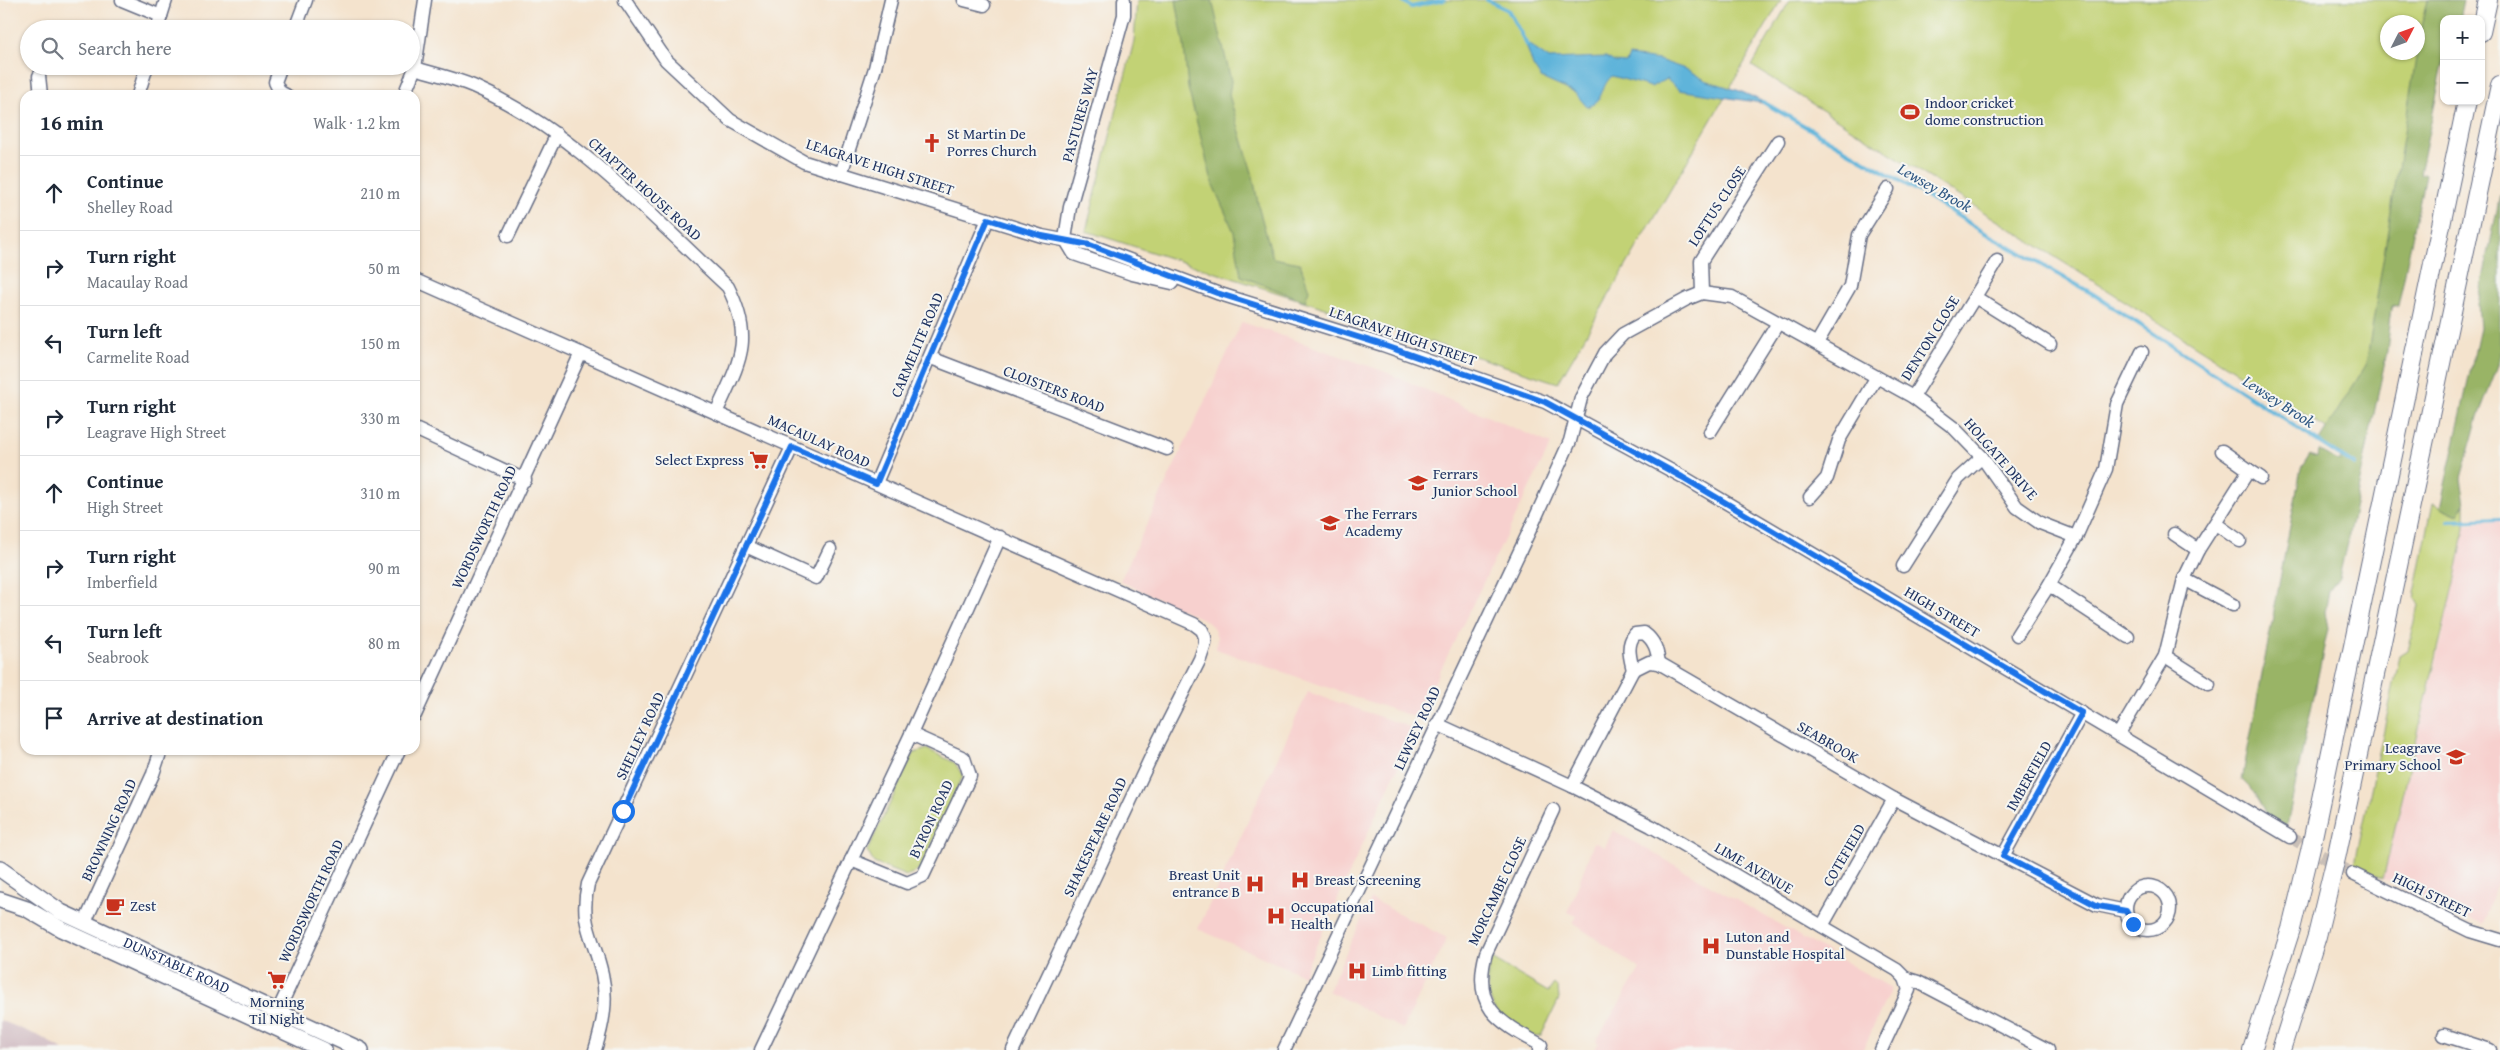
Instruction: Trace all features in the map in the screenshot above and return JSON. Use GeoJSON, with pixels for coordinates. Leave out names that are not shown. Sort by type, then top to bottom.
{"type":"FeatureCollection","features":[{"type":"Feature","properties":{"kind":"highway"},"geometry":{"type":"LineString","coordinates":[[2485,15],[2488,0]]}},
{"type":"Feature","properties":{"kind":"highway"},"geometry":{"type":"LineString","coordinates":[[2281,1050],[2317,936],[2337,854],[2500,85]]}},
{"type":"Feature","properties":{"kind":"highway"},"geometry":{"type":"LineString","coordinates":[[2252,1050],[2291,929],[2311,847],[2466,105]]}},
{"type":"Feature","properties":{"kind":"main road","name":"DUNSTABLE ROAD"},"geometry":{"type":"LineString","coordinates":[[0,869],[61,912],[361,1050]]}},
{"type":"Feature","properties":{"kind":"main road","name":"DUNSTABLE ROAD"},"geometry":{"type":"LineString","coordinates":[[0,900],[27,909],[61,929],[324,1050]]}},
{"type":"Feature","properties":{"kind":"street"},"geometry":{"type":"LineString","coordinates":[[122,0],[161,16]]}},
{"type":"Feature","properties":{"kind":"street"},"geometry":{"type":"LineString","coordinates":[[160,20],[166,0]]}},
{"type":"Feature","properties":{"kind":"street"},"geometry":{"type":"LineString","coordinates":[[298,20],[306,0]]}},
{"type":"Feature","properties":{"kind":"street"},"geometry":{"type":"LineString","coordinates":[[420,27],[424,0]]}},
{"type":"Feature","properties":{"kind":"street","name":"LEAGRAVE HIGH STREET"},"geometry":{"type":"LineString","coordinates":[[625,0],[666,60],[730,120],[804,162],[1042,236],[1090,245],[1217,293],[1401,351],[1545,402],[1575,419]]}},
{"type":"Feature","properties":{"kind":"street"},"geometry":{"type":"LineString","coordinates":[[841,174],[875,68],[892,0]]}},
{"type":"Feature","properties":{"kind":"street"},"geometry":{"type":"LineString","coordinates":[[964,0],[984,5]]}},
{"type":"Feature","properties":{"kind":"street","name":"PASTURES WAY"},"geometry":{"type":"LineString","coordinates":[[1065,239],[1070,207],[1124,15],[1124,0]]}},
{"type":"Feature","properties":{"kind":"street","name":"CHAPTER HOUSE ROAD"},"geometry":{"type":"LineString","coordinates":[[420,70],[472,86],[515,108],[586,155],[728,287],[740,310],[743,338],[740,356],[716,413]]}},
{"type":"Feature","properties":{"kind":"street"},"geometry":{"type":"LineString","coordinates":[[140,90],[144,75]]}},
{"type":"Feature","properties":{"kind":"street"},"geometry":{"type":"LineString","coordinates":[[278,75],[275,82],[279,90]]}},
{"type":"Feature","properties":{"kind":"street"},"geometry":{"type":"LineString","coordinates":[[406,90],[411,75]]}},
{"type":"Feature","properties":{"kind":"street"},"geometry":{"type":"LineString","coordinates":[[39,76],[40,90]]}},
{"type":"Feature","properties":{"kind":"street"},"geometry":{"type":"LineString","coordinates":[[508,236],[556,134]]}},
{"type":"Feature","properties":{"kind":"street","name":"LOFTUS CLOSE"},"geometry":{"type":"LineString","coordinates":[[1702,293],[1701,261],[1778,141]]}},
{"type":"Feature","properties":{"kind":"street"},"geometry":{"type":"LineString","coordinates":[[1817,343],[1850,286],[1858,235],[1888,189]]}},
{"type":"Feature","properties":{"kind":"street","name":"CARMELITE ROAD"},"geometry":{"type":"LineString","coordinates":[[876,484],[931,358],[988,219]]}},
{"type":"Feature","properties":{"kind":"street","name":"DENTON CLOSE"},"geometry":{"type":"LineString","coordinates":[[1912,397],[1997,261]]}},
{"type":"Feature","properties":{"kind":"street","name":"MACAULAY ROAD"},"geometry":{"type":"LineString","coordinates":[[420,282],[1194,624],[1202,630],[1205,637]]}},
{"type":"Feature","properties":{"kind":"street"},"geometry":{"type":"LineString","coordinates":[[1575,419],[1581,398],[1605,353],[1622,334],[1702,293]]}},
{"type":"Feature","properties":{"kind":"street","name":"HOLGATE DRIVE"},"geometry":{"type":"LineString","coordinates":[[1702,293],[1732,297],[1912,397],[1954,428],[1982,457],[2017,506],[2040,523],[2076,537]]}},
{"type":"Feature","properties":{"kind":"street","name":"DENTON CLOSE"},"geometry":{"type":"LineString","coordinates":[[1975,297],[2050,344]]}},
{"type":"Feature","properties":{"kind":"street"},"geometry":{"type":"LineString","coordinates":[[1710,432],[1778,323]]}},
{"type":"Feature","properties":{"kind":"street"},"geometry":{"type":"LineString","coordinates":[[2017,635],[2049,586],[2076,537],[2106,469],[2117,404],[2142,352]]}},
{"type":"Feature","properties":{"kind":"street","name":"WORDSWORTH ROAD"},"geometry":{"type":"LineString","coordinates":[[420,695],[525,480],[581,353]]}},
{"type":"Feature","properties":{"kind":"street","name":"CLOISTERS ROAD"},"geometry":{"type":"LineString","coordinates":[[931,358],[1166,449]]}},
{"type":"Feature","properties":{"kind":"street"},"geometry":{"type":"LineString","coordinates":[[1810,497],[1827,478],[1840,440],[1876,378]]}},
{"type":"Feature","properties":{"kind":"street","name":"HIGH STREET"},"geometry":{"type":"LineString","coordinates":[[1575,419],[1682,477],[2290,837]]}},
{"type":"Feature","properties":{"kind":"street","name":"LEWSEY ROAD"},"geometry":{"type":"LineString","coordinates":[[1284,1050],[1567,448],[1575,419]]}},
{"type":"Feature","properties":{"kind":"street"},"geometry":{"type":"LineString","coordinates":[[420,430],[525,480]]}},
{"type":"Feature","properties":{"kind":"street","name":"SHELLEY ROAD"},"geometry":{"type":"LineString","coordinates":[[595,1050],[605,1016],[602,975],[586,924],[584,904],[588,884],[792,447]]}},
{"type":"Feature","properties":{"kind":"street"},"geometry":{"type":"LineString","coordinates":[[2222,451],[2262,478]]}},
{"type":"Feature","properties":{"kind":"street"},"geometry":{"type":"LineString","coordinates":[[1903,566],[1958,479],[1982,457]]}},
{"type":"Feature","properties":{"kind":"street"},"geometry":{"type":"LineString","coordinates":[[2118,735],[2165,656],[2184,579],[2198,550],[2249,470]]}},
{"type":"Feature","properties":{"kind":"street"},"geometry":{"type":"LineString","coordinates":[[2216,524],[2240,541]]}},
{"type":"Feature","properties":{"kind":"street"},"geometry":{"type":"LineString","coordinates":[[2174,534],[2198,550]]}},
{"type":"Feature","properties":{"kind":"street"},"geometry":{"type":"LineString","coordinates":[[761,1050],[911,734],[1000,537]]}},
{"type":"Feature","properties":{"kind":"street"},"geometry":{"type":"LineString","coordinates":[[746,546],[816,578],[830,549]]}},
{"type":"Feature","properties":{"kind":"street"},"geometry":{"type":"LineString","coordinates":[[2184,579],[2232,605]]}},
{"type":"Feature","properties":{"kind":"street"},"geometry":{"type":"LineString","coordinates":[[2049,586],[2128,637]]}},
{"type":"Feature","properties":{"kind":"street"},"geometry":{"type":"LineString","coordinates":[[1572,786],[1633,670],[1649,662],[1659,664],[1652,639],[1644,633],[1635,634],[1630,639],[1629,649],[1633,670]]}},
{"type":"Feature","properties":{"kind":"street","name":"SHAKESPEARE ROAD"},"geometry":{"type":"LineString","coordinates":[[1013,1050],[1200,659],[1205,644],[1205,637]]}},
{"type":"Feature","properties":{"kind":"street"},"geometry":{"type":"LineString","coordinates":[[2165,656],[2209,684]]}},
{"type":"Feature","properties":{"kind":"street","name":"SEABROOK"},"geometry":{"type":"LineString","coordinates":[[1659,664],[1894,799],[2098,906],[2126,911]]}},
{"type":"Feature","properties":{"kind":"street","name":"IMBERFIELD"},"geometry":{"type":"LineString","coordinates":[[2003,856],[2082,713]]}},
{"type":"Feature","properties":{"kind":"street","name":"LIME AVENUE"},"geometry":{"type":"LineString","coordinates":[[1438,724],[1572,786],[1651,826],[1897,970],[1905,978],[1918,982],[2048,1050]]}},
{"type":"Feature","properties":{"kind":"street","name":"BYRON ROAD"},"geometry":{"type":"LineString","coordinates":[[851,860],[907,883],[923,876],[970,776],[964,758],[911,734]]}},
{"type":"Feature","properties":{"kind":"street","name":"BROWNING ROAD"},"geometry":{"type":"LineString","coordinates":[[85,922],[153,774],[159,755]]}},
{"type":"Feature","properties":{"kind":"street","name":"WORDSWORTH ROAD"},"geometry":{"type":"LineString","coordinates":[[278,1011],[397,755]]}},
{"type":"Feature","properties":{"kind":"street","name":"COTEFIELD"},"geometry":{"type":"LineString","coordinates":[[1822,926],[1894,799]]}},
{"type":"Feature","properties":{"kind":"street","name":"MORCAMBE CLOSE"},"geometry":{"type":"LineString","coordinates":[[1539,1050],[1540,1045],[1498,1020],[1488,1007],[1482,988],[1482,968],[1486,953],[1553,810]]}},
{"type":"Feature","properties":{"kind":"street","name":"HIGH STREET"},"geometry":{"type":"LineString","coordinates":[[2353,874],[2470,931],[2500,940]]}},
{"type":"Feature","properties":{"kind":"street"},"geometry":{"type":"LineString","coordinates":[[1881,1050],[1909,990],[1905,978]]}},
{"type":"Feature","properties":{"kind":"street"},"geometry":{"type":"LineString","coordinates":[[2444,1035],[2490,1050]]}},
{"type":"Feature","properties":{"kind":"shaded area","name":"The Ferrars Academy"},"geometry":{"type":"Polygon","coordinates":[[[1242,322],[1383,371],[1551,444],[1417,718],[1216,649],[1217,638],[1213,627],[1205,620],[1120,581],[1242,322]]]}},
{"type":"Feature","properties":{"kind":"shaded area","name":"Leagrave Primary School"},"geometry":{"type":"Polygon","coordinates":[[[2500,521],[2500,874],[2484,924],[2441,907],[2383,879],[2442,639],[2465,524],[2500,521]]]}},
{"type":"Feature","properties":{"kind":"shaded area"},"geometry":{"type":"Polygon","coordinates":[[[1308,692],[1410,727],[1413,734],[1303,975],[1198,929],[1308,692]]]}},
{"type":"Feature","properties":{"kind":"shaded area","name":"Luton and Dunstable Hospital"},"geometry":{"type":"Polygon","coordinates":[[[1613,830],[1891,988],[1863,1050],[1594,1050],[1599,1043],[1596,1041],[1640,969],[1573,923],[1577,916],[1568,912],[1594,842],[1605,847],[1613,830]]]}},
{"type":"Feature","properties":{"kind":"shaded area"},"geometry":{"type":"Polygon","coordinates":[[[1371,899],[1447,938],[1403,1029],[1328,991],[1371,899]]]}},
{"type":"Feature","properties":{"kind":"shaded area"},"geometry":{"type":"Polygon","coordinates":[[[0,1020],[41,1037],[63,1050],[0,1050],[0,1020]]]}},
{"type":"Feature","properties":{"kind":"green space"},"geometry":{"type":"Polygon","coordinates":[[[1137,0],[1781,0],[1558,383],[1086,231],[1134,41],[1137,0]]]}},
{"type":"Feature","properties":{"kind":"green space"},"geometry":{"type":"Polygon","coordinates":[[[1176,0],[1212,0],[1231,81],[1229,95],[1253,176],[1259,209],[1273,258],[1300,263],[1309,290],[1305,301],[1241,276],[1234,232],[1213,185],[1188,88],[1184,45],[1176,0]]]}},
{"type":"Feature","properties":{"kind":"green space"},"geometry":{"type":"Polygon","coordinates":[[[1790,0],[2448,0],[2445,15],[2440,15],[2440,44],[2366,453],[1752,66],[1790,0]]]}},
{"type":"Feature","properties":{"kind":"green space"},"geometry":{"type":"Polygon","coordinates":[[[2427,0],[2464,0],[2461,15],[2440,15],[2440,80],[2420,173],[2425,175],[2398,307],[2392,306],[2387,351],[2349,534],[2339,577],[2329,591],[2325,612],[2328,628],[2287,825],[2269,817],[2255,793],[2242,780],[2301,468],[2310,454],[2317,457],[2318,450],[2340,462],[2341,454],[2319,444],[2320,439],[2366,365],[2416,60],[2425,60],[2424,15],[2427,0]]]}},
{"type":"Feature","properties":{"kind":"green space"},"geometry":{"type":"Polygon","coordinates":[[[2500,195],[2500,360],[2478,417],[2461,478],[2465,504],[2458,515],[2440,507],[2480,328],[2478,304],[2500,195]]]}},
{"type":"Feature","properties":{"kind":"green space"},"geometry":{"type":"Polygon","coordinates":[[[2433,503],[2458,515],[2465,504],[2465,528],[2455,578],[2383,879],[2355,863],[2400,656],[2408,651],[2419,605],[2414,598],[2433,503]]]}},
{"type":"Feature","properties":{"kind":"green space"},"geometry":{"type":"Polygon","coordinates":[[[927,749],[955,763],[963,776],[920,870],[906,876],[874,863],[867,851],[914,753],[927,749]]]}},
{"type":"Feature","properties":{"kind":"green space"},"geometry":{"type":"Polygon","coordinates":[[[1492,959],[1548,992],[1554,984],[1558,988],[1559,999],[1541,1036],[1535,1037],[1516,1026],[1495,1009],[1491,1002],[1488,987],[1488,972],[1492,959]]]}},
{"type":"Feature","properties":{"kind":"water"},"geometry":{"type":"Polygon","coordinates":[[[1525,42],[1549,59],[1606,57],[1614,62],[1626,63],[1629,56],[1659,60],[1688,70],[1705,80],[1740,91],[1768,104],[1679,90],[1666,79],[1651,87],[1612,76],[1596,102],[1587,107],[1575,93],[1541,78],[1533,66],[1525,42]]]}},
{"type":"Feature","properties":{"kind":"waterway","name":"Lewsey Brook"},"geometry":{"type":"LineString","coordinates":[[1402,0],[1411,7],[1444,0]]}},
{"type":"Feature","properties":{"kind":"waterway","name":"Lewsey Brook"},"geometry":{"type":"LineString","coordinates":[[1487,0],[1508,10],[1527,45]]}},
{"type":"Feature","properties":{"kind":"waterway","name":"Lewsey Brook"},"geometry":{"type":"LineString","coordinates":[[1763,102],[1928,197],[1985,233],[2093,294],[2354,465]]}},
{"type":"Feature","properties":{"kind":"waterway","name":"Lewsey Brook"},"geometry":{"type":"LineString","coordinates":[[2448,521],[2500,519]]}},
{"type":"Feature","properties":{"kind":"tunnel"},"geometry":{"type":"LineString","coordinates":[[2290,837],[2353,874]]}},
{"type":"Feature","properties":{"kind":"place","name":"Indoor cricket dome construction"},"geometry":{"type":"Point","coordinates":[1910,112]}},
{"type":"Feature","properties":{"kind":"place","name":"St Martin De Porres Church"},"geometry":{"type":"Point","coordinates":[932,143]}},
{"type":"Feature","properties":{"kind":"place","name":"Select Express"},"geometry":{"type":"Point","coordinates":[759,460]}},
{"type":"Feature","properties":{"kind":"place","name":"Ferrars Junior School"},"geometry":{"type":"Point","coordinates":[1418,483]}},
{"type":"Feature","properties":{"kind":"place","name":"The Ferrars Academy"},"geometry":{"type":"Point","coordinates":[1330,523]}},
{"type":"Feature","properties":{"kind":"place","name":"Leagrave Primary School"},"geometry":{"type":"Point","coordinates":[2456,757]}},
{"type":"Feature","properties":{"kind":"place","name":"Breast Screening"},"geometry":{"type":"Point","coordinates":[1300,880]}},
{"type":"Feature","properties":{"kind":"place","name":"Breast Unit entrance B"},"geometry":{"type":"Point","coordinates":[1255,884]}},
{"type":"Feature","properties":{"kind":"place","name":"Zest"},"geometry":{"type":"Point","coordinates":[115,906]}},
{"type":"Feature","properties":{"kind":"place","name":"Occupational Health"},"geometry":{"type":"Point","coordinates":[1276,916]}},
{"type":"Feature","properties":{"kind":"place","name":"Luton and Dunstable Hospital"},"geometry":{"type":"Point","coordinates":[1711,946]}},
{"type":"Feature","properties":{"kind":"place","name":"Limb fitting"},"geometry":{"type":"Point","coordinates":[1357,971]}},
{"type":"Feature","properties":{"kind":"place","name":"Morning Til Night"},"geometry":{"type":"Point","coordinates":[277,980]}},
{"type":"Feature","properties":{"kind":"route"},"geometry":{"type":"LineString","coordinates":[[623,811],[792,447],[876,484],[931,358],[988,219],[1042,236],[1090,245],[1217,293],[1383,345],[1545,402],[1682,477],[2082,713],[2003,856],[2098,906],[2126,911],[2128,918],[2133,924]]}}]}
